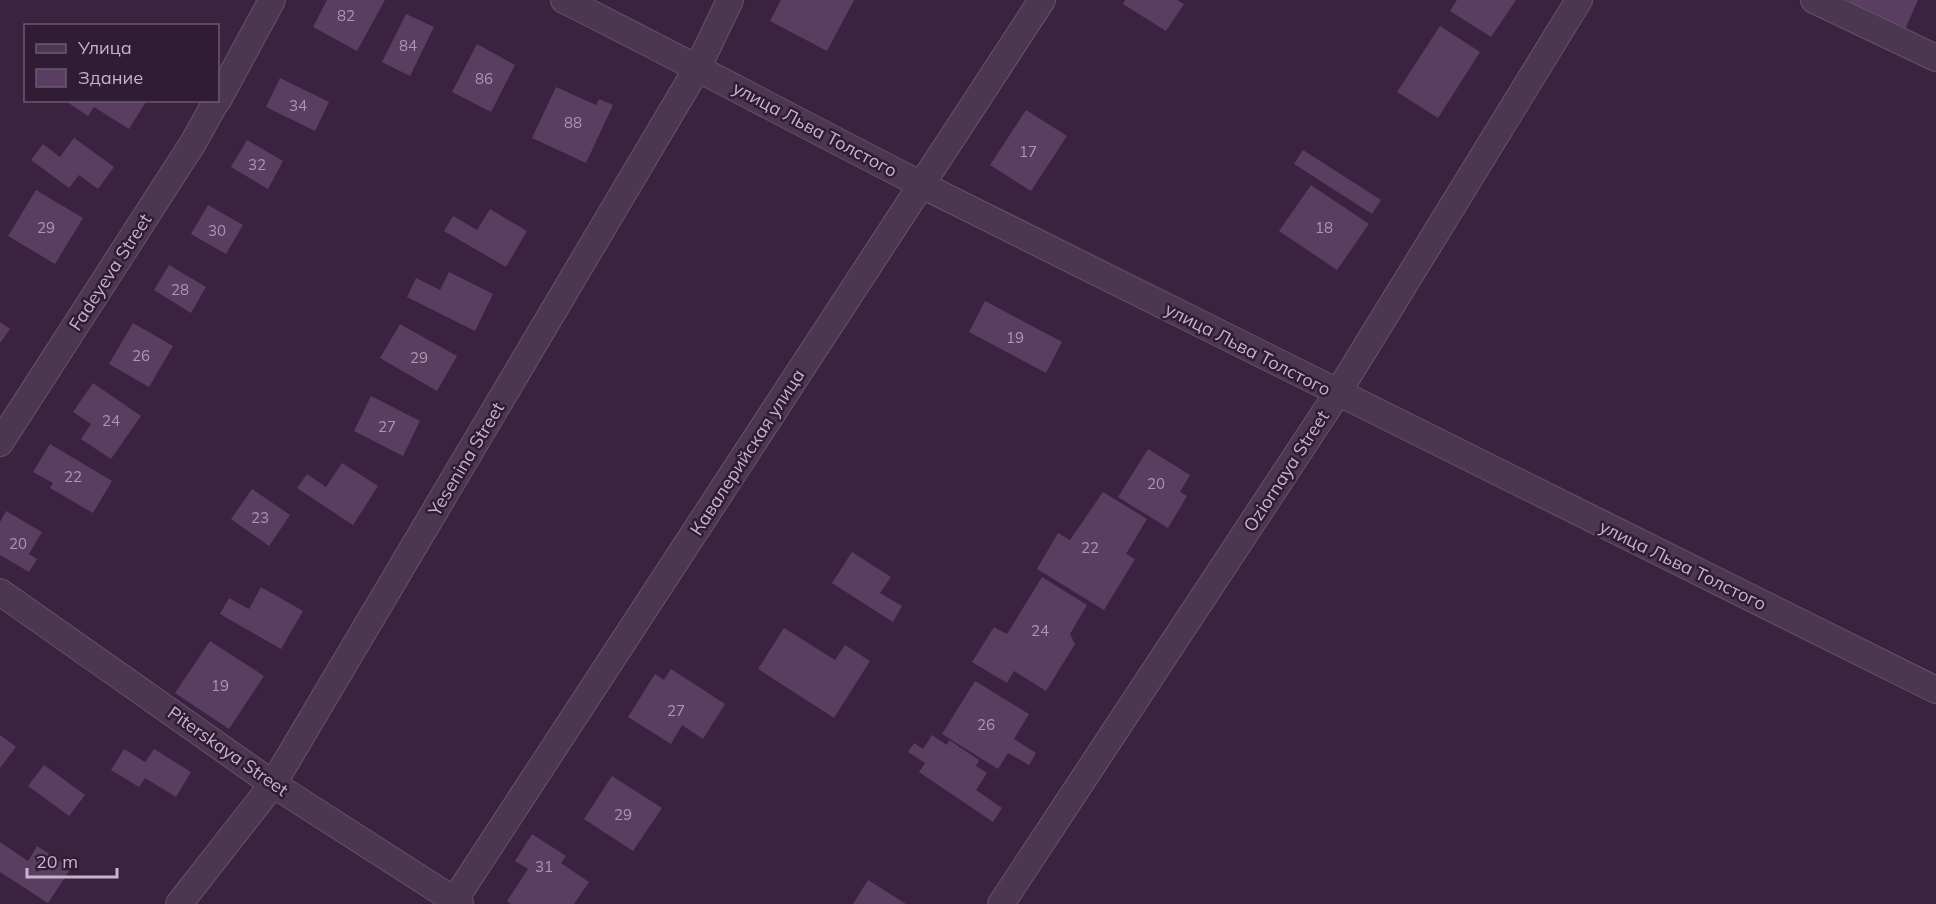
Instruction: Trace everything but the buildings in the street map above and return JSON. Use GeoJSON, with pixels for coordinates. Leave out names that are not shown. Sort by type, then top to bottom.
{"type":"FeatureCollection","features":[{"type":"Feature","properties":{"kind":"street","name":"Fadeyeva Street"},"geometry":{"type":"LineString","coordinates":[[219,96],[272,0]]}},
{"type":"Feature","properties":{"kind":"street","name":"улица Льва Толстого"},"geometry":{"type":"LineString","coordinates":[[564,0],[1337,394],[1936,690]]}},
{"type":"Feature","properties":{"kind":"street","name":"Yesenina Street"},"geometry":{"type":"LineString","coordinates":[[179,904],[273,784],[698,67],[730,0]]}},
{"type":"Feature","properties":{"kind":"street","name":"Кавалерийская улица"},"geometry":{"type":"LineString","coordinates":[[456,903],[1042,0]]}},
{"type":"Feature","properties":{"kind":"street","name":"Oziornaya Street"},"geometry":{"type":"LineString","coordinates":[[1001,904],[1337,394],[1579,0]]}},
{"type":"Feature","properties":{"kind":"street"},"geometry":{"type":"LineString","coordinates":[[1814,0],[1936,58]]}},
{"type":"Feature","properties":{"kind":"street","name":"Fadeyeva Street"},"geometry":{"type":"LineString","coordinates":[[0,443],[194,143],[216,102]]}},
{"type":"Feature","properties":{"kind":"street","name":"Piterskaya Street"},"geometry":{"type":"LineString","coordinates":[[0,592],[273,784],[456,903]]}}]}
